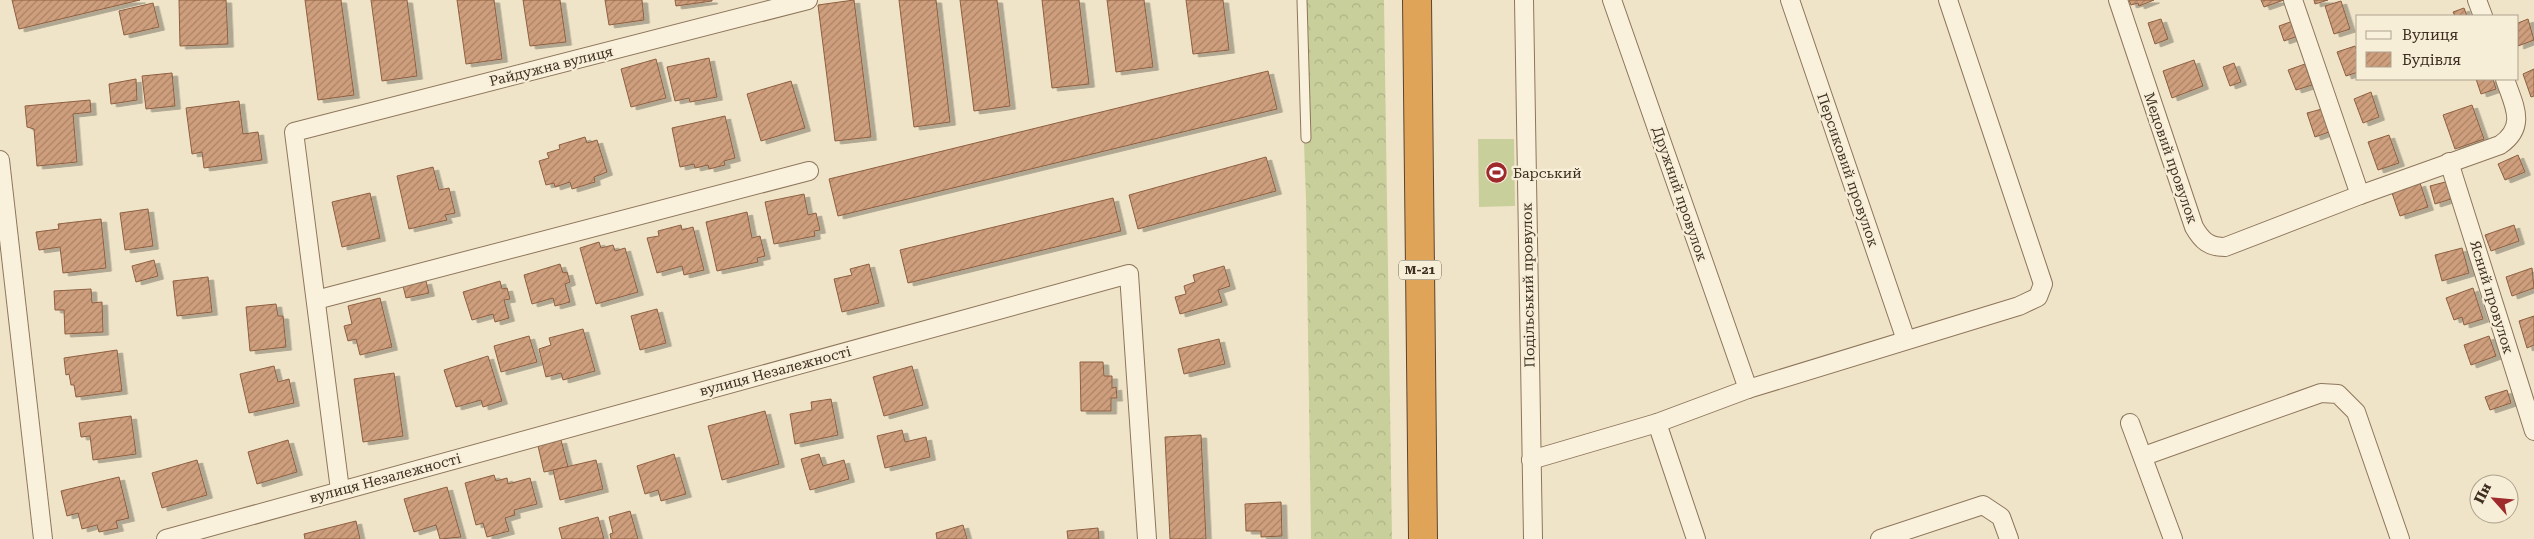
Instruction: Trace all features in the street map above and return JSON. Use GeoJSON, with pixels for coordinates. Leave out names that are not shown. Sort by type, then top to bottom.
{"type":"FeatureCollection","features":[{"type":"Feature","properties":{"kind":"highway","name":"М-21"},"geometry":{"type":"LineString","coordinates":[[1417,0],[1423,539]]}},
{"type":"Feature","properties":{"kind":"street","name":"Райдужна вулиця"},"geometry":{"type":"LineString","coordinates":[[316,300],[294,132],[808,0]]}},
{"type":"Feature","properties":{"kind":"street","name":"Подільський провулок"},"geometry":{"type":"LineString","coordinates":[[1524,0],[1533,539]]}},
{"type":"Feature","properties":{"kind":"street","name":"Дружний провулок"},"geometry":{"type":"LineString","coordinates":[[1612,0],[1748,389]]}},
{"type":"Feature","properties":{"kind":"street","name":"Персиковий провулок"},"geometry":{"type":"LineString","coordinates":[[1790,0],[1906,340]]}},
{"type":"Feature","properties":{"kind":"street"},"geometry":{"type":"LineString","coordinates":[[1531,460],[1657,423],[1748,389],[2019,306],[2038,297],[2043,284],[1948,0]]}},
{"type":"Feature","properties":{"kind":"street","name":"Медовий провулок"},"geometry":{"type":"LineString","coordinates":[[2118,0],[2194,227],[2200,238],[2208,244],[2225,247],[2360,195],[2500,145],[2514,131],[2517,114],[2504,80]]}},
{"type":"Feature","properties":{"kind":"street"},"geometry":{"type":"LineString","coordinates":[[2294,0],[2360,195]]}},
{"type":"Feature","properties":{"kind":"street"},"geometry":{"type":"LineString","coordinates":[[2477,0],[2483,15]]}},
{"type":"Feature","properties":{"kind":"street"},"geometry":{"type":"LineString","coordinates":[[0,160],[43,539]]}},
{"type":"Feature","properties":{"kind":"street","name":"Ясний провулок"},"geometry":{"type":"LineString","coordinates":[[2449,162],[2534,431]]}},
{"type":"Feature","properties":{"kind":"street"},"geometry":{"type":"LineString","coordinates":[[340,490],[316,300],[809,171]]}},
{"type":"Feature","properties":{"kind":"street","name":"вулиця Незалежності"},"geometry":{"type":"LineString","coordinates":[[166,539],[1128,274],[1147,539]]}},
{"type":"Feature","properties":{"kind":"street"},"geometry":{"type":"LineString","coordinates":[[2144,456],[2321,393],[2338,394],[2356,412],[2400,539]]}},
{"type":"Feature","properties":{"kind":"street"},"geometry":{"type":"LineString","coordinates":[[1657,423],[1696,539]]}},
{"type":"Feature","properties":{"kind":"street"},"geometry":{"type":"LineString","coordinates":[[2130,423],[2144,456],[2173,539]]}},
{"type":"Feature","properties":{"kind":"street"},"geometry":{"type":"LineString","coordinates":[[1880,539],[1983,505],[2001,517],[2009,539]]}},
{"type":"Feature","properties":{"kind":"lane"},"geometry":{"type":"LineString","coordinates":[[1302,0],[1306,138]]}},
{"type":"Feature","properties":{"kind":"green space"},"geometry":{"type":"Polygon","coordinates":[[[1299,0],[1384,0],[1392,539],[1311,539],[1306,200],[1299,0]]]}},
{"type":"Feature","properties":{"kind":"green space","name":"Барський"},"geometry":{"type":"Polygon","coordinates":[[[1478,139],[1514,139],[1515,206],[1479,207],[1478,139]]]}},
{"type":"Feature","properties":{"kind":"building"},"geometry":{"type":"Polygon","coordinates":[[[12,0],[140,0],[19,29],[12,0]]]}},
{"type":"Feature","properties":{"kind":"building"},"geometry":{"type":"Polygon","coordinates":[[[179,0],[226,0],[228,44],[180,46],[179,0]]]}},
{"type":"Feature","properties":{"kind":"building"},"geometry":{"type":"Polygon","coordinates":[[[305,0],[341,0],[354,95],[318,100],[305,0]]]}},
{"type":"Feature","properties":{"kind":"building"},"geometry":{"type":"Polygon","coordinates":[[[371,0],[407,0],[417,76],[382,81],[371,0]]]}},
{"type":"Feature","properties":{"kind":"building"},"geometry":{"type":"Polygon","coordinates":[[[457,0],[494,0],[502,59],[466,64],[457,0]]]}},
{"type":"Feature","properties":{"kind":"building"},"geometry":{"type":"Polygon","coordinates":[[[523,0],[560,0],[566,42],[530,46],[523,0]]]}},
{"type":"Feature","properties":{"kind":"building"},"geometry":{"type":"Polygon","coordinates":[[[605,0],[642,0],[644,20],[609,25],[605,0]]]}},
{"type":"Feature","properties":{"kind":"building"},"geometry":{"type":"Polygon","coordinates":[[[675,0],[712,0],[712,1],[676,6],[675,0]]]}},
{"type":"Feature","properties":{"kind":"building"},"geometry":{"type":"Polygon","coordinates":[[[854,0],[871,137],[835,141],[818,5],[854,0]]]}},
{"type":"Feature","properties":{"kind":"building"},"geometry":{"type":"Polygon","coordinates":[[[899,0],[936,0],[950,122],[914,127],[899,0]]]}},
{"type":"Feature","properties":{"kind":"building"},"geometry":{"type":"Polygon","coordinates":[[[960,0],[997,0],[1010,106],[974,111],[960,0]]]}},
{"type":"Feature","properties":{"kind":"building"},"geometry":{"type":"Polygon","coordinates":[[[1042,0],[1079,0],[1089,84],[1052,88],[1042,0]]]}},
{"type":"Feature","properties":{"kind":"building"},"geometry":{"type":"Polygon","coordinates":[[[1107,0],[1144,0],[1153,67],[1116,72],[1107,0]]]}},
{"type":"Feature","properties":{"kind":"building"},"geometry":{"type":"Polygon","coordinates":[[[1186,0],[1223,0],[1229,50],[1193,54],[1186,0]]]}},
{"type":"Feature","properties":{"kind":"building"},"geometry":{"type":"Polygon","coordinates":[[[2129,0],[2154,0],[2139,6],[2138,3],[2131,5],[2129,0]]]}},
{"type":"Feature","properties":{"kind":"building"},"geometry":{"type":"Polygon","coordinates":[[[2261,0],[2284,0],[2264,7],[2261,0]]]}},
{"type":"Feature","properties":{"kind":"building"},"geometry":{"type":"Polygon","coordinates":[[[2314,0],[2328,0],[2315,4],[2314,0]]]}},
{"type":"Feature","properties":{"kind":"building"},"geometry":{"type":"Polygon","coordinates":[[[2341,1],[2350,29],[2334,34],[2325,6],[2341,1]]]}},
{"type":"Feature","properties":{"kind":"building"},"geometry":{"type":"Polygon","coordinates":[[[153,3],[159,27],[124,35],[119,11],[153,3]]]}},
{"type":"Feature","properties":{"kind":"building"},"geometry":{"type":"Polygon","coordinates":[[[2464,8],[2467,15],[2454,15],[2453,12],[2464,8]]]}},
{"type":"Feature","properties":{"kind":"building"},"geometry":{"type":"Polygon","coordinates":[[[2161,19],[2168,39],[2155,44],[2148,23],[2161,19]]]}},
{"type":"Feature","properties":{"kind":"building"},"geometry":{"type":"Polygon","coordinates":[[[2528,19],[2534,40],[2519,46],[2519,23],[2528,19]]]}},
{"type":"Feature","properties":{"kind":"building"},"geometry":{"type":"Polygon","coordinates":[[[2293,21],[2298,36],[2284,41],[2279,26],[2293,21]]]}},
{"type":"Feature","properties":{"kind":"building"},"geometry":{"type":"Polygon","coordinates":[[[2355,46],[2356,73],[2346,76],[2337,52],[2355,46]]]}},
{"type":"Feature","properties":{"kind":"building"},"geometry":{"type":"Polygon","coordinates":[[[709,58],[717,97],[690,102],[689,98],[675,101],[667,67],[709,58]]]}},
{"type":"Feature","properties":{"kind":"building"},"geometry":{"type":"Polygon","coordinates":[[[656,59],[666,98],[631,107],[621,69],[656,59]]]}},
{"type":"Feature","properties":{"kind":"building"},"geometry":{"type":"Polygon","coordinates":[[[2194,60],[2203,86],[2172,98],[2163,71],[2194,60]]]}},
{"type":"Feature","properties":{"kind":"building"},"geometry":{"type":"Polygon","coordinates":[[[2234,63],[2241,82],[2230,86],[2223,67],[2234,63]]]}},
{"type":"Feature","properties":{"kind":"building"},"geometry":{"type":"Polygon","coordinates":[[[2305,64],[2312,85],[2296,90],[2288,70],[2305,64]]]}},
{"type":"Feature","properties":{"kind":"building"},"geometry":{"type":"Polygon","coordinates":[[[2534,69],[2534,96],[2531,97],[2523,74],[2534,69]]]}},
{"type":"Feature","properties":{"kind":"building"},"geometry":{"type":"Polygon","coordinates":[[[1268,71],[1277,109],[838,216],[829,179],[1268,71]]]}},
{"type":"Feature","properties":{"kind":"building"},"geometry":{"type":"Polygon","coordinates":[[[172,73],[175,106],[146,109],[142,76],[172,73]]]}},
{"type":"Feature","properties":{"kind":"building"},"geometry":{"type":"Polygon","coordinates":[[[136,79],[137,100],[111,104],[109,84],[136,79]]]}},
{"type":"Feature","properties":{"kind":"building"},"geometry":{"type":"Polygon","coordinates":[[[2476,80],[2493,80],[2496,89],[2481,94],[2476,80]]]}},
{"type":"Feature","properties":{"kind":"building"},"geometry":{"type":"Polygon","coordinates":[[[791,81],[805,128],[761,141],[747,94],[791,81]]]}},
{"type":"Feature","properties":{"kind":"building"},"geometry":{"type":"Polygon","coordinates":[[[2371,92],[2379,117],[2363,123],[2354,99],[2371,92]]]}},
{"type":"Feature","properties":{"kind":"building"},"geometry":{"type":"Polygon","coordinates":[[[90,100],[91,112],[73,114],[77,162],[37,166],[34,129],[27,127],[25,106],[90,100]]]}},
{"type":"Feature","properties":{"kind":"building"},"geometry":{"type":"Polygon","coordinates":[[[239,101],[243,134],[258,132],[262,160],[204,168],[202,152],[192,154],[186,108],[239,101]]]}},
{"type":"Feature","properties":{"kind":"building"},"geometry":{"type":"Polygon","coordinates":[[[2472,105],[2484,139],[2455,149],[2443,115],[2472,105]]]}},
{"type":"Feature","properties":{"kind":"building"},"geometry":{"type":"Polygon","coordinates":[[[2322,109],[2329,132],[2315,137],[2307,113],[2322,109]]]}},
{"type":"Feature","properties":{"kind":"building"},"geometry":{"type":"Polygon","coordinates":[[[725,116],[735,158],[724,161],[725,165],[709,169],[708,165],[695,168],[694,164],[680,167],[672,128],[725,116]]]}},
{"type":"Feature","properties":{"kind":"building"},"geometry":{"type":"Polygon","coordinates":[[[2389,135],[2399,163],[2378,170],[2368,142],[2389,135]]]}},
{"type":"Feature","properties":{"kind":"building"},"geometry":{"type":"Polygon","coordinates":[[[585,137],[587,143],[597,140],[607,172],[594,177],[595,182],[572,189],[570,182],[555,187],[554,183],[546,185],[539,161],[549,158],[547,153],[560,149],[559,145],[585,137]]]}},
{"type":"Feature","properties":{"kind":"building"},"geometry":{"type":"Polygon","coordinates":[[[2518,155],[2525,172],[2505,180],[2498,164],[2518,155]]]}},
{"type":"Feature","properties":{"kind":"building"},"geometry":{"type":"Polygon","coordinates":[[[1266,157],[1276,191],[1138,229],[1129,195],[1266,157]]]}},
{"type":"Feature","properties":{"kind":"building"},"geometry":{"type":"Polygon","coordinates":[[[433,167],[439,190],[449,188],[455,213],[445,215],[447,220],[409,229],[397,176],[433,167]]]}},
{"type":"Feature","properties":{"kind":"building"},"geometry":{"type":"Polygon","coordinates":[[[2449,181],[2454,198],[2435,204],[2430,186],[2449,181]]]}},
{"type":"Feature","properties":{"kind":"building"},"geometry":{"type":"Polygon","coordinates":[[[2420,183],[2428,207],[2400,216],[2392,193],[2420,183]]]}},
{"type":"Feature","properties":{"kind":"building"},"geometry":{"type":"Polygon","coordinates":[[[370,193],[380,238],[342,247],[332,202],[370,193]]]}},
{"type":"Feature","properties":{"kind":"building"},"geometry":{"type":"Polygon","coordinates":[[[804,194],[808,215],[816,213],[820,230],[814,231],[815,236],[774,244],[765,202],[804,194]]]}},
{"type":"Feature","properties":{"kind":"building"},"geometry":{"type":"Polygon","coordinates":[[[1113,198],[1121,231],[908,283],[900,250],[1113,198]]]}},
{"type":"Feature","properties":{"kind":"building"},"geometry":{"type":"Polygon","coordinates":[[[148,209],[153,246],[125,250],[120,213],[148,209]]]}},
{"type":"Feature","properties":{"kind":"building"},"geometry":{"type":"Polygon","coordinates":[[[747,212],[752,238],[760,236],[765,256],[757,258],[758,262],[717,271],[706,222],[747,212]]]}},
{"type":"Feature","properties":{"kind":"building"},"geometry":{"type":"Polygon","coordinates":[[[101,219],[106,268],[63,273],[60,247],[39,250],[36,232],[59,229],[58,224],[101,219]]]}},
{"type":"Feature","properties":{"kind":"building"},"geometry":{"type":"Polygon","coordinates":[[[681,225],[682,230],[693,227],[704,270],[684,275],[682,266],[657,273],[647,238],[659,236],[658,231],[681,225]]]}},
{"type":"Feature","properties":{"kind":"building"},"geometry":{"type":"Polygon","coordinates":[[[2514,225],[2519,241],[2491,251],[2485,235],[2514,225]]]}},
{"type":"Feature","properties":{"kind":"building"},"geometry":{"type":"Polygon","coordinates":[[[599,242],[601,248],[613,245],[615,251],[625,248],[638,292],[596,304],[580,248],[599,242]]]}},
{"type":"Feature","properties":{"kind":"building"},"geometry":{"type":"Polygon","coordinates":[[[2462,248],[2469,273],[2442,281],[2435,255],[2462,248]]]}},
{"type":"Feature","properties":{"kind":"building"},"geometry":{"type":"Polygon","coordinates":[[[154,260],[158,276],[136,282],[132,266],[154,260]]]}},
{"type":"Feature","properties":{"kind":"building"},"geometry":{"type":"Polygon","coordinates":[[[560,264],[563,273],[567,272],[570,282],[565,284],[570,302],[555,306],[553,298],[532,304],[524,275],[560,264]]]}},
{"type":"Feature","properties":{"kind":"building"},"geometry":{"type":"Polygon","coordinates":[[[869,264],[879,303],[842,312],[834,279],[852,275],[850,269],[869,264]]]}},
{"type":"Feature","properties":{"kind":"building"},"geometry":{"type":"Polygon","coordinates":[[[1224,266],[1230,286],[1218,290],[1222,302],[1180,314],[1175,297],[1186,294],[1184,286],[1195,282],[1193,275],[1224,266]]]}},
{"type":"Feature","properties":{"kind":"building"},"geometry":{"type":"Polygon","coordinates":[[[2532,268],[2534,288],[2512,296],[2506,277],[2532,268]]]}},
{"type":"Feature","properties":{"kind":"building"},"geometry":{"type":"Polygon","coordinates":[[[208,277],[212,312],[177,316],[173,281],[208,277]]]}},
{"type":"Feature","properties":{"kind":"building"},"geometry":{"type":"Polygon","coordinates":[[[426,281],[429,293],[406,298],[403,286],[426,281]]]}},
{"type":"Feature","properties":{"kind":"building"},"geometry":{"type":"Polygon","coordinates":[[[500,281],[502,289],[507,288],[510,299],[504,300],[509,318],[495,322],[493,314],[472,320],[463,292],[500,281]]]}},
{"type":"Feature","properties":{"kind":"building"},"geometry":{"type":"Polygon","coordinates":[[[2473,288],[2483,319],[2464,325],[2462,317],[2454,320],[2446,298],[2473,288]]]}},
{"type":"Feature","properties":{"kind":"building"},"geometry":{"type":"Polygon","coordinates":[[[91,289],[92,303],[102,302],[103,332],[65,334],[64,310],[55,310],[54,291],[91,289]]]}},
{"type":"Feature","properties":{"kind":"building"},"geometry":{"type":"Polygon","coordinates":[[[380,298],[392,347],[360,355],[356,339],[348,341],[344,326],[352,324],[348,306],[380,298]]]}},
{"type":"Feature","properties":{"kind":"building"},"geometry":{"type":"Polygon","coordinates":[[[276,304],[278,316],[283,316],[286,347],[250,351],[246,307],[276,304]]]}},
{"type":"Feature","properties":{"kind":"building"},"geometry":{"type":"Polygon","coordinates":[[[657,309],[666,343],[640,350],[631,316],[657,309]]]}},
{"type":"Feature","properties":{"kind":"building"},"geometry":{"type":"Polygon","coordinates":[[[2534,316],[2534,345],[2527,348],[2519,321],[2534,316]]]}},
{"type":"Feature","properties":{"kind":"building"},"geometry":{"type":"Polygon","coordinates":[[[583,329],[595,371],[563,380],[561,373],[546,377],[539,349],[551,345],[549,338],[583,329]]]}},
{"type":"Feature","properties":{"kind":"building"},"geometry":{"type":"Polygon","coordinates":[[[529,336],[537,362],[501,372],[494,346],[529,336]]]}},
{"type":"Feature","properties":{"kind":"building"},"geometry":{"type":"Polygon","coordinates":[[[2489,336],[2496,356],[2471,365],[2464,345],[2489,336]]]}},
{"type":"Feature","properties":{"kind":"building"},"geometry":{"type":"Polygon","coordinates":[[[1219,339],[1225,364],[1184,374],[1178,349],[1219,339]]]}},
{"type":"Feature","properties":{"kind":"building"},"geometry":{"type":"Polygon","coordinates":[[[117,350],[122,391],[76,397],[74,385],[71,385],[69,374],[66,375],[64,358],[117,350]]]}},
{"type":"Feature","properties":{"kind":"building"},"geometry":{"type":"Polygon","coordinates":[[[488,356],[502,401],[483,407],[481,400],[456,407],[444,370],[488,356]]]}},
{"type":"Feature","properties":{"kind":"building"},"geometry":{"type":"Polygon","coordinates":[[[1080,362],[1103,362],[1104,376],[1112,376],[1112,388],[1116,387],[1117,398],[1111,398],[1111,411],[1081,411],[1080,362]]]}},
{"type":"Feature","properties":{"kind":"building"},"geometry":{"type":"Polygon","coordinates":[[[274,366],[278,382],[289,379],[294,403],[249,413],[240,374],[274,366]]]}},
{"type":"Feature","properties":{"kind":"building"},"geometry":{"type":"Polygon","coordinates":[[[912,366],[923,405],[884,416],[873,377],[912,366]]]}},
{"type":"Feature","properties":{"kind":"building"},"geometry":{"type":"Polygon","coordinates":[[[394,373],[403,436],[363,442],[354,379],[394,373]]]}},
{"type":"Feature","properties":{"kind":"building"},"geometry":{"type":"Polygon","coordinates":[[[2507,390],[2511,403],[2490,410],[2485,397],[2507,390]]]}},
{"type":"Feature","properties":{"kind":"building"},"geometry":{"type":"Polygon","coordinates":[[[831,399],[838,435],[795,444],[790,414],[812,410],[811,402],[831,399]]]}},
{"type":"Feature","properties":{"kind":"building"},"geometry":{"type":"Polygon","coordinates":[[[765,411],[779,464],[722,480],[708,426],[765,411]]]}},
{"type":"Feature","properties":{"kind":"building"},"geometry":{"type":"Polygon","coordinates":[[[131,416],[136,454],[93,460],[90,436],[81,437],[79,423],[131,416]]]}},
{"type":"Feature","properties":{"kind":"building"},"geometry":{"type":"Polygon","coordinates":[[[902,430],[905,442],[926,437],[930,457],[885,468],[877,436],[902,430]]]}},
{"type":"Feature","properties":{"kind":"building"},"geometry":{"type":"Polygon","coordinates":[[[1201,435],[1206,539],[1170,539],[1165,437],[1201,435]]]}},
{"type":"Feature","properties":{"kind":"building"},"geometry":{"type":"Polygon","coordinates":[[[288,440],[297,472],[257,484],[248,452],[288,440]]]}},
{"type":"Feature","properties":{"kind":"building"},"geometry":{"type":"Polygon","coordinates":[[[561,440],[568,467],[544,472],[538,446],[561,440]]]}},
{"type":"Feature","properties":{"kind":"building"},"geometry":{"type":"Polygon","coordinates":[[[674,454],[686,494],[661,501],[658,490],[645,494],[637,466],[674,454]]]}},
{"type":"Feature","properties":{"kind":"building"},"geometry":{"type":"Polygon","coordinates":[[[819,454],[823,466],[844,460],[849,479],[810,490],[801,459],[819,454]]]}},
{"type":"Feature","properties":{"kind":"building"},"geometry":{"type":"Polygon","coordinates":[[[197,460],[207,495],[162,508],[152,473],[197,460]]]}},
{"type":"Feature","properties":{"kind":"building"},"geometry":{"type":"Polygon","coordinates":[[[596,460],[603,489],[560,500],[553,470],[596,460]]]}},
{"type":"Feature","properties":{"kind":"building"},"geometry":{"type":"Polygon","coordinates":[[[494,475],[496,481],[507,478],[508,484],[530,478],[537,504],[514,510],[515,515],[505,518],[509,531],[487,537],[483,523],[476,525],[465,483],[494,475]]]}},
{"type":"Feature","properties":{"kind":"building"},"geometry":{"type":"Polygon","coordinates":[[[119,477],[129,518],[116,521],[118,528],[99,532],[97,525],[82,529],[78,513],[67,516],[61,491],[119,477]]]}},
{"type":"Feature","properties":{"kind":"building"},"geometry":{"type":"Polygon","coordinates":[[[447,487],[461,537],[440,539],[436,525],[414,532],[404,499],[447,487]]]}},
{"type":"Feature","properties":{"kind":"building"},"geometry":{"type":"Polygon","coordinates":[[[1281,502],[1282,536],[1261,537],[1261,531],[1246,531],[1245,504],[1281,502]]]}},
{"type":"Feature","properties":{"kind":"building"},"geometry":{"type":"Polygon","coordinates":[[[630,511],[638,539],[611,539],[610,534],[613,533],[609,517],[630,511]]]}},
{"type":"Feature","properties":{"kind":"building"},"geometry":{"type":"Polygon","coordinates":[[[598,517],[604,539],[562,539],[559,528],[598,517]]]}},
{"type":"Feature","properties":{"kind":"building"},"geometry":{"type":"Polygon","coordinates":[[[356,521],[360,539],[305,539],[304,534],[356,521]]]}},
{"type":"Feature","properties":{"kind":"building"},"geometry":{"type":"Polygon","coordinates":[[[963,525],[967,539],[937,539],[936,533],[963,525]]]}},
{"type":"Feature","properties":{"kind":"building"},"geometry":{"type":"Polygon","coordinates":[[[1098,528],[1099,539],[1068,539],[1067,531],[1098,528]]]}},
{"type":"Feature","properties":{"kind":"place","name":"Барський"},"geometry":{"type":"Point","coordinates":[1497,173]}}]}
